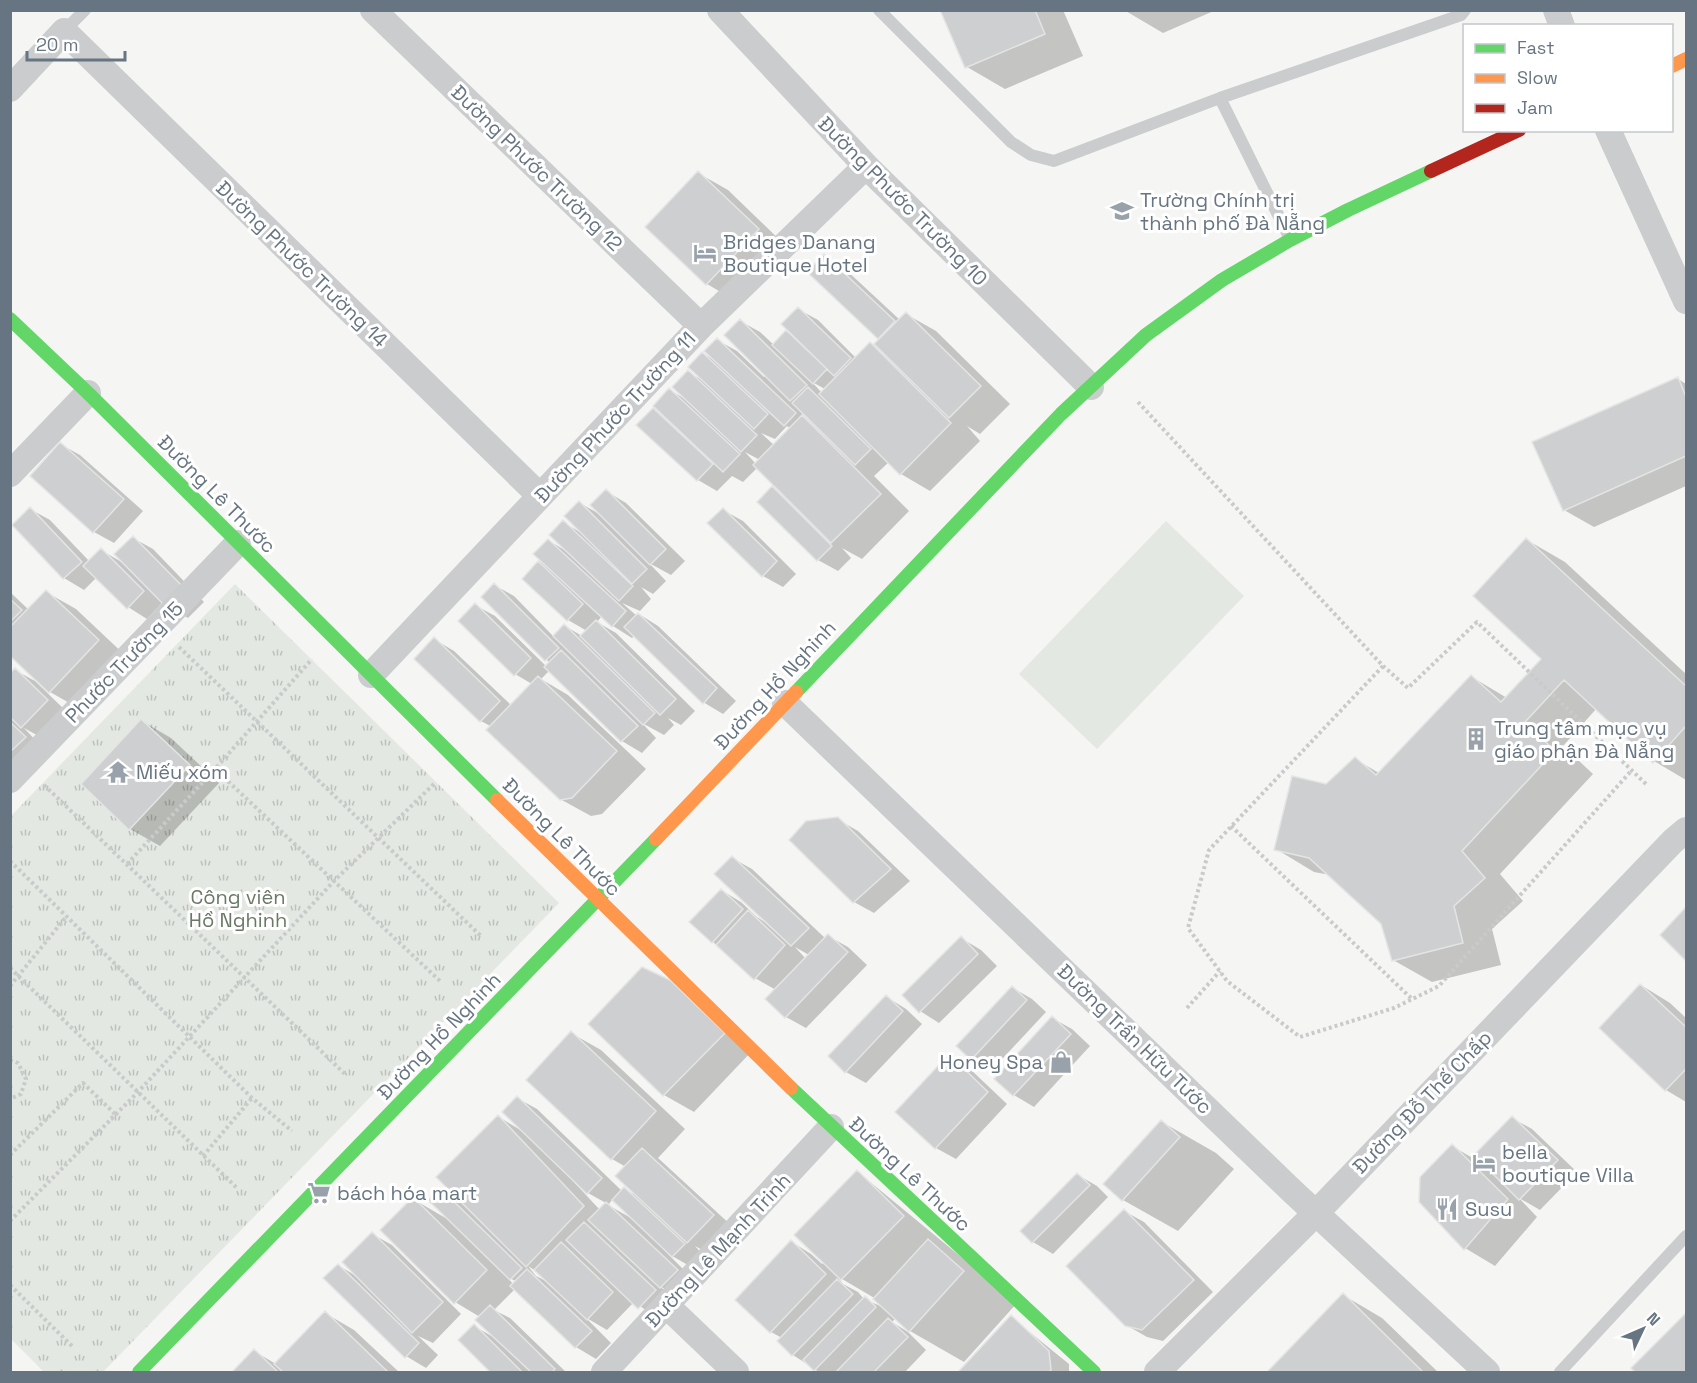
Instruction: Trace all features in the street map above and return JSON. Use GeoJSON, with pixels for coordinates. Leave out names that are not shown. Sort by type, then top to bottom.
{"type":"FeatureCollection","features":[{"type":"Feature","properties":{"kind":"street","name":"Đường Phước Trường 12"},"geometry":{"type":"LineString","coordinates":[[373,10],[701,326]]}},
{"type":"Feature","properties":{"kind":"street","name":"Đường Phước Trường 10"},"geometry":{"type":"LineString","coordinates":[[720,10],[866,166],[1091,387]]}},
{"type":"Feature","properties":{"kind":"street"},"geometry":{"type":"LineString","coordinates":[[10,89],[64,31]]}},
{"type":"Feature","properties":{"kind":"street","name":"Đường Phước Trường 14"},"geometry":{"type":"LineString","coordinates":[[64,31],[540,496]]}},
{"type":"Feature","properties":{"kind":"street","name":"Đường Hồ Nghinh"},"geometry":{"type":"LineString","coordinates":[[140,1372],[598,900],[1061,414],[1146,335],[1222,280],[1290,240],[1348,210],[1515,132]]}},
{"type":"Feature","properties":{"kind":"street"},"geometry":{"type":"LineString","coordinates":[[1609,132],[1686,301]]}},
{"type":"Feature","properties":{"kind":"street","name":"Đường Phước Trường 11"},"geometry":{"type":"LineString","coordinates":[[371,675],[701,326],[866,166]]}},
{"type":"Feature","properties":{"kind":"street","name":"Đường Lê Thước"},"geometry":{"type":"LineString","coordinates":[[10,319],[88,393],[598,900],[831,1127],[1094,1372]]}},
{"type":"Feature","properties":{"kind":"street"},"geometry":{"type":"LineString","coordinates":[[10,474],[88,393]]}},
{"type":"Feature","properties":{"kind":"street","name":"Phước Trường 15"},"geometry":{"type":"LineString","coordinates":[[17,773],[238,543]]}},
{"type":"Feature","properties":{"kind":"street","name":"Đường Trần Hữu Tước"},"geometry":{"type":"LineString","coordinates":[[785,703],[1317,1213],[1487,1372]]}},
{"type":"Feature","properties":{"kind":"street","name":"Đường Đỗ Thế Chấp"},"geometry":{"type":"LineString","coordinates":[[1157,1372],[1317,1213],[1686,830]]}},
{"type":"Feature","properties":{"kind":"street","name":"Đường Lê Mạnh Trinh"},"geometry":{"type":"LineString","coordinates":[[604,1372],[831,1127]]}},
{"type":"Feature","properties":{"kind":"street"},"geometry":{"type":"LineString","coordinates":[[667,1306],[736,1372]]}},
{"type":"Feature","properties":{"kind":"lane"},"geometry":{"type":"LineString","coordinates":[[64,31],[85,10]]}},
{"type":"Feature","properties":{"kind":"lane"},"geometry":{"type":"LineString","coordinates":[[879,10],[1011,142],[1031,155],[1054,161],[1220,98],[1461,15],[1465,10]]}},
{"type":"Feature","properties":{"kind":"lane"},"geometry":{"type":"LineString","coordinates":[[1220,98],[1290,240]]}},
{"type":"Feature","properties":{"kind":"lane"},"geometry":{"type":"LineString","coordinates":[[1560,1372],[1686,1236]]}},
{"type":"Feature","properties":{"kind":"path"},"geometry":{"type":"LineString","coordinates":[[1138,402],[1383,666],[1408,688],[1477,622],[1647,785]]}},
{"type":"Feature","properties":{"kind":"path"},"geometry":{"type":"LineString","coordinates":[[158,626],[482,937]]}},
{"type":"Feature","properties":{"kind":"path"},"geometry":{"type":"LineString","coordinates":[[127,864],[215,770],[316,654]]}},
{"type":"Feature","properties":{"kind":"path"},"geometry":{"type":"LineString","coordinates":[[1383,666],[1209,850],[1188,928],[1227,981],[1300,1037],[1394,1008],[1438,986],[1632,770]]}},
{"type":"Feature","properties":{"kind":"path"},"geometry":{"type":"LineString","coordinates":[[215,770],[440,981]]}},
{"type":"Feature","properties":{"kind":"path"},"geometry":{"type":"LineString","coordinates":[[17,773],[127,864],[346,1075]]}},
{"type":"Feature","properties":{"kind":"path"},"geometry":{"type":"LineString","coordinates":[[10,1221],[138,1092],[334,881],[443,776]]}},
{"type":"Feature","properties":{"kind":"path"},"geometry":{"type":"LineString","coordinates":[[1232,826],[1412,999]]}},
{"type":"Feature","properties":{"kind":"path"},"geometry":{"type":"LineString","coordinates":[[10,861],[252,1098],[292,1131]]}},
{"type":"Feature","properties":{"kind":"path"},"geometry":{"type":"LineString","coordinates":[[10,986],[66,917]]}},
{"type":"Feature","properties":{"kind":"path"},"geometry":{"type":"LineString","coordinates":[[10,968],[238,1189]]}},
{"type":"Feature","properties":{"kind":"path"},"geometry":{"type":"LineString","coordinates":[[1187,1008],[1220,971]]}},
{"type":"Feature","properties":{"kind":"path"},"geometry":{"type":"LineString","coordinates":[[10,1060],[18,1063],[26,1078],[21,1094],[10,1099]]}},
{"type":"Feature","properties":{"kind":"path"},"geometry":{"type":"LineString","coordinates":[[10,1155],[83,1083],[115,1114]]}},
{"type":"Feature","properties":{"kind":"path"},"geometry":{"type":"LineString","coordinates":[[203,1156],[252,1098]]}},
{"type":"Feature","properties":{"kind":"path"},"geometry":{"type":"LineString","coordinates":[[10,1285],[72,1346]]}},
{"type":"Feature","properties":{"kind":"green space"},"geometry":{"type":"Polygon","coordinates":[[[1166,521],[1244,596],[1097,749],[1019,674],[1166,521]]]}},
{"type":"Feature","properties":{"kind":"green space","name":"Công viên Hồ Nghinh"},"geometry":{"type":"Polygon","coordinates":[[[235,584],[559,903],[103,1372],[44,1372],[11,1339],[10,817],[235,584]]]}},
{"type":"Feature","properties":{"kind":"building"},"geometry":{"type":"Polygon","coordinates":[[[940,10],[1035,10],[1045,34],[965,68],[940,10]]]}},
{"type":"Feature","properties":{"kind":"building"},"geometry":{"type":"Polygon","coordinates":[[[698,171],[759,229],[706,285],[645,227],[698,171]]]}},
{"type":"Feature","properties":{"kind":"building"},"geometry":{"type":"Polygon","coordinates":[[[824,254],[895,321],[878,339],[807,272],[824,254]]]}},
{"type":"Feature","properties":{"kind":"building"},"geometry":{"type":"Polygon","coordinates":[[[798,307],[851,358],[834,376],[781,324],[798,307]]]}},
{"type":"Feature","properties":{"kind":"building"},"geometry":{"type":"Polygon","coordinates":[[[906,312],[981,386],[949,418],[874,344],[906,312]]]}},
{"type":"Feature","properties":{"kind":"building"},"geometry":{"type":"Polygon","coordinates":[[[740,319],[807,385],[790,401],[724,335],[740,319]]]}},
{"type":"Feature","properties":{"kind":"building"},"geometry":{"type":"Polygon","coordinates":[[[786,330],[827,369],[813,384],[772,345],[786,330]]]}},
{"type":"Feature","properties":{"kind":"building"},"geometry":{"type":"Polygon","coordinates":[[[717,338],[796,413],[784,426],[704,351],[717,338]]]}},
{"type":"Feature","properties":{"kind":"building"},"geometry":{"type":"Polygon","coordinates":[[[870,342],[951,423],[900,475],[819,394],[870,342]]]}},
{"type":"Feature","properties":{"kind":"building"},"geometry":{"type":"Polygon","coordinates":[[[702,352],[768,414],[754,429],[688,367],[702,352]]]}},
{"type":"Feature","properties":{"kind":"building"},"geometry":{"type":"Polygon","coordinates":[[[688,370],[757,435],[741,452],[672,387],[688,370]]]}},
{"type":"Feature","properties":{"kind":"building"},"geometry":{"type":"Polygon","coordinates":[[[1678,377],[1686,397],[1686,456],[1563,511],[1532,442],[1678,377]]]}},
{"type":"Feature","properties":{"kind":"building"},"geometry":{"type":"Polygon","coordinates":[[[808,387],[871,449],[855,465],[792,403],[808,387]]]}},
{"type":"Feature","properties":{"kind":"building"},"geometry":{"type":"Polygon","coordinates":[[[669,388],[740,454],[723,472],[653,406],[669,388]]]}},
{"type":"Feature","properties":{"kind":"building"},"geometry":{"type":"Polygon","coordinates":[[[653,408],[713,464],[697,481],[636,425],[653,408]]]}},
{"type":"Feature","properties":{"kind":"building"},"geometry":{"type":"Polygon","coordinates":[[[802,415],[881,494],[831,543],[753,465],[802,415]]]}},
{"type":"Feature","properties":{"kind":"building"},"geometry":{"type":"Polygon","coordinates":[[[60,442],[124,499],[93,533],[30,476],[60,442]]]}},
{"type":"Feature","properties":{"kind":"building"},"geometry":{"type":"Polygon","coordinates":[[[772,486],[832,546],[817,561],[757,502],[772,486]]]}},
{"type":"Feature","properties":{"kind":"building"},"geometry":{"type":"Polygon","coordinates":[[[606,489],[666,549],[650,565],[590,505],[606,489]]]}},
{"type":"Feature","properties":{"kind":"building"},"geometry":{"type":"Polygon","coordinates":[[[579,501],[647,569],[632,584],[564,516],[579,501]]]}},
{"type":"Feature","properties":{"kind":"building"},"geometry":{"type":"Polygon","coordinates":[[[30,507],[82,562],[63,579],[12,525],[30,507]]]}},
{"type":"Feature","properties":{"kind":"building"},"geometry":{"type":"Polygon","coordinates":[[[723,508],[777,561],[762,577],[707,523],[723,508]]]}},
{"type":"Feature","properties":{"kind":"building"},"geometry":{"type":"Polygon","coordinates":[[[563,520],[633,586],[619,601],[549,535],[563,520]]]}},
{"type":"Feature","properties":{"kind":"building"},"geometry":{"type":"Polygon","coordinates":[[[133,536],[186,590],[167,608],[114,554],[133,536]]]}},
{"type":"Feature","properties":{"kind":"building","name":"Trung tâm mục vụ giáo phận Đà Nẵng"},"geometry":{"type":"Polygon","coordinates":[[[1526,538],[1686,686],[1686,726],[1653,763],[1564,680],[1525,722],[1555,751],[1462,851],[1485,878],[1454,906],[1463,943],[1392,961],[1381,924],[1309,858],[1274,850],[1292,776],[1326,784],[1355,757],[1376,775],[1471,675],[1501,702],[1541,659],[1473,596],[1526,538]]]}},
{"type":"Feature","properties":{"kind":"building"},"geometry":{"type":"Polygon","coordinates":[[[548,539],[626,611],[612,627],[533,554],[548,539]]]}},
{"type":"Feature","properties":{"kind":"building"},"geometry":{"type":"Polygon","coordinates":[[[101,548],[144,591],[127,609],[83,566],[101,548]]]}},
{"type":"Feature","properties":{"kind":"building"},"geometry":{"type":"Polygon","coordinates":[[[538,561],[583,604],[567,621],[522,579],[538,561]]]}},
{"type":"Feature","properties":{"kind":"building"},"geometry":{"type":"Polygon","coordinates":[[[494,583],[559,648],[545,661],[481,597],[494,583]]]}},
{"type":"Feature","properties":{"kind":"building"},"geometry":{"type":"Polygon","coordinates":[[[46,590],[99,640],[49,693],[10,656],[10,627],[46,590]]]}},
{"type":"Feature","properties":{"kind":"building"},"geometry":{"type":"Polygon","coordinates":[[[10,599],[22,610],[10,622],[10,599]]]}},
{"type":"Feature","properties":{"kind":"building"},"geometry":{"type":"Polygon","coordinates":[[[475,603],[531,658],[514,676],[458,621],[475,603]]]}},
{"type":"Feature","properties":{"kind":"building"},"geometry":{"type":"Polygon","coordinates":[[[638,613],[717,688],[703,704],[624,627],[638,613]]]}},
{"type":"Feature","properties":{"kind":"building"},"geometry":{"type":"Polygon","coordinates":[[[596,620],[676,699],[660,715],[580,636],[596,620]]]}},
{"type":"Feature","properties":{"kind":"building"},"geometry":{"type":"Polygon","coordinates":[[[564,624],[655,713],[643,725],[553,636],[564,624]]]}},
{"type":"Feature","properties":{"kind":"building"},"geometry":{"type":"Polygon","coordinates":[[[434,637],[500,701],[480,722],[414,659],[434,637]]]}},
{"type":"Feature","properties":{"kind":"building"},"geometry":{"type":"Polygon","coordinates":[[[561,650],[638,726],[621,742],[544,667],[561,650]]]}},
{"type":"Feature","properties":{"kind":"building"},"geometry":{"type":"Polygon","coordinates":[[[15,668],[48,700],[21,728],[10,717],[10,673],[15,668]]]}},
{"type":"Feature","properties":{"kind":"building"},"geometry":{"type":"Polygon","coordinates":[[[538,676],[617,751],[572,798],[560,800],[486,730],[538,676]]]}},
{"type":"Feature","properties":{"kind":"building"},"geometry":{"type":"Polygon","coordinates":[[[141,719],[190,765],[129,830],[81,784],[141,719]]]}},
{"type":"Feature","properties":{"kind":"building"},"geometry":{"type":"Polygon","coordinates":[[[10,722],[26,737],[10,752],[10,722]]]}},
{"type":"Feature","properties":{"kind":"building"},"geometry":{"type":"Polygon","coordinates":[[[838,817],[891,869],[853,903],[789,840],[806,821],[838,817]]]}},
{"type":"Feature","properties":{"kind":"building"},"geometry":{"type":"Polygon","coordinates":[[[732,856],[809,928],[791,946],[714,874],[732,856]]]}},
{"type":"Feature","properties":{"kind":"building"},"geometry":{"type":"Polygon","coordinates":[[[721,889],[743,909],[712,943],[689,922],[721,889]]]}},
{"type":"Feature","properties":{"kind":"building"},"geometry":{"type":"Polygon","coordinates":[[[1686,907],[1686,961],[1660,935],[1686,907]]]}},
{"type":"Feature","properties":{"kind":"building"},"geometry":{"type":"Polygon","coordinates":[[[748,910],[785,945],[754,980],[716,945],[748,910]]]}},
{"type":"Feature","properties":{"kind":"building"},"geometry":{"type":"Polygon","coordinates":[[[828,934],[848,952],[785,1018],[765,999],[828,934]]]}},
{"type":"Feature","properties":{"kind":"building"},"geometry":{"type":"Polygon","coordinates":[[[961,936],[978,954],[919,1013],[902,995],[961,936]]]}},
{"type":"Feature","properties":{"kind":"building"},"geometry":{"type":"Polygon","coordinates":[[[642,967],[670,980],[725,1033],[663,1096],[588,1024],[642,967]]]}},
{"type":"Feature","properties":{"kind":"building"},"geometry":{"type":"Polygon","coordinates":[[[1640,984],[1686,1027],[1686,1069],[1665,1091],[1599,1028],[1640,984]]]}},
{"type":"Feature","properties":{"kind":"building"},"geometry":{"type":"Polygon","coordinates":[[[1012,986],[1027,1000],[971,1060],[956,1046],[1012,986]]]}},
{"type":"Feature","properties":{"kind":"building"},"geometry":{"type":"Polygon","coordinates":[[[886,995],[903,1011],[845,1073],[828,1056],[886,995]]]}},
{"type":"Feature","properties":{"kind":"building"},"geometry":{"type":"Polygon","coordinates":[[[1052,1016],[1071,1034],[1013,1096],[994,1079],[1052,1016]]]}},
{"type":"Feature","properties":{"kind":"building"},"geometry":{"type":"Polygon","coordinates":[[[571,1031],[656,1111],[611,1160],[526,1080],[571,1031]]]}},
{"type":"Feature","properties":{"kind":"building"},"geometry":{"type":"Polygon","coordinates":[[[949,1054],[988,1092],[935,1149],[895,1112],[949,1054]]]}},
{"type":"Feature","properties":{"kind":"building"},"geometry":{"type":"Polygon","coordinates":[[[517,1096],[602,1178],[587,1194],[502,1112],[517,1096]]]}},
{"type":"Feature","properties":{"kind":"building"},"geometry":{"type":"Polygon","coordinates":[[[498,1115],[584,1206],[526,1267],[436,1177],[498,1115]]]}},
{"type":"Feature","properties":{"kind":"building"},"geometry":{"type":"Polygon","coordinates":[[[1512,1116],[1558,1160],[1519,1200],[1474,1155],[1512,1116]]]}},
{"type":"Feature","properties":{"kind":"building"},"geometry":{"type":"Polygon","coordinates":[[[1161,1120],[1180,1137],[1122,1201],[1103,1184],[1161,1120]]]}},
{"type":"Feature","properties":{"kind":"building"},"geometry":{"type":"Polygon","coordinates":[[[1452,1144],[1508,1199],[1464,1250],[1419,1202],[1420,1177],[1452,1144]]]}},
{"type":"Feature","properties":{"kind":"building"},"geometry":{"type":"Polygon","coordinates":[[[642,1148],[714,1215],[687,1243],[615,1176],[642,1148]]]}},
{"type":"Feature","properties":{"kind":"building"},"geometry":{"type":"Polygon","coordinates":[[[857,1170],[904,1216],[841,1280],[794,1235],[857,1170]]]}},
{"type":"Feature","properties":{"kind":"building"},"geometry":{"type":"Polygon","coordinates":[[[1077,1173],[1090,1185],[1032,1243],[1020,1231],[1077,1173]]]}},
{"type":"Feature","properties":{"kind":"building"},"geometry":{"type":"Polygon","coordinates":[[[624,1187],[685,1244],[672,1257],[612,1200],[624,1187]]]}},
{"type":"Feature","properties":{"kind":"building"},"geometry":{"type":"Polygon","coordinates":[[[440,1188],[522,1268],[510,1280],[428,1200],[440,1188]]]}},
{"type":"Feature","properties":{"kind":"building"},"geometry":{"type":"Polygon","coordinates":[[[413,1197],[487,1270],[454,1304],[380,1230],[413,1197]]]}},
{"type":"Feature","properties":{"kind":"building"},"geometry":{"type":"Polygon","coordinates":[[[606,1202],[678,1270],[660,1288],[588,1220],[606,1202]]]}},
{"type":"Feature","properties":{"kind":"building"},"geometry":{"type":"Polygon","coordinates":[[[1124,1209],[1194,1280],[1142,1330],[1125,1326],[1066,1266],[1124,1209]]]}},
{"type":"Feature","properties":{"kind":"building"},"geometry":{"type":"Polygon","coordinates":[[[584,1222],[656,1290],[638,1309],[566,1240],[584,1222]]]}},
{"type":"Feature","properties":{"kind":"building"},"geometry":{"type":"Polygon","coordinates":[[[372,1232],[443,1302],[412,1333],[342,1262],[372,1232]]]}},
{"type":"Feature","properties":{"kind":"building"},"geometry":{"type":"Polygon","coordinates":[[[928,1239],[964,1271],[909,1332],[873,1299],[928,1239]]]}},
{"type":"Feature","properties":{"kind":"building"},"geometry":{"type":"Polygon","coordinates":[[[791,1240],[826,1274],[770,1333],[735,1300],[791,1240]]]}},
{"type":"Feature","properties":{"kind":"building"},"geometry":{"type":"Polygon","coordinates":[[[561,1242],[613,1292],[587,1320],[534,1270],[561,1242]]]}},
{"type":"Feature","properties":{"kind":"building"},"geometry":{"type":"Polygon","coordinates":[[[338,1264],[419,1343],[405,1358],[323,1278],[338,1264]]]}},
{"type":"Feature","properties":{"kind":"building"},"geometry":{"type":"Polygon","coordinates":[[[527,1269],[592,1331],[575,1348],[510,1286],[527,1269]]]}},
{"type":"Feature","properties":{"kind":"building"},"geometry":{"type":"Polygon","coordinates":[[[837,1279],[853,1294],[792,1356],[777,1341],[837,1279]]]}},
{"type":"Feature","properties":{"kind":"building"},"geometry":{"type":"Polygon","coordinates":[[[1343,1293],[1423,1372],[1267,1372],[1343,1293]]]}},
{"type":"Feature","properties":{"kind":"building"},"geometry":{"type":"Polygon","coordinates":[[[865,1296],[876,1307],[814,1371],[803,1360],[865,1296]]]}},
{"type":"Feature","properties":{"kind":"building"},"geometry":{"type":"Polygon","coordinates":[[[490,1305],[555,1369],[552,1372],[531,1372],[475,1320],[490,1305]]]}},
{"type":"Feature","properties":{"kind":"building"},"geometry":{"type":"Polygon","coordinates":[[[325,1311],[388,1372],[283,1372],[274,1364],[325,1311]]]}},
{"type":"Feature","properties":{"kind":"building"},"geometry":{"type":"Polygon","coordinates":[[[1686,1313],[1686,1372],[1635,1372],[1631,1368],[1686,1313]]]}},
{"type":"Feature","properties":{"kind":"building"},"geometry":{"type":"Polygon","coordinates":[[[1011,1315],[1049,1351],[1051,1370],[1049,1372],[958,1372],[1011,1315]]]}},
{"type":"Feature","properties":{"kind":"building"},"geometry":{"type":"Polygon","coordinates":[[[888,1318],[908,1337],[874,1372],[836,1372],[888,1318]]]}},
{"type":"Feature","properties":{"kind":"building"},"geometry":{"type":"Polygon","coordinates":[[[474,1324],[522,1372],[490,1372],[458,1340],[474,1324]]]}},
{"type":"Feature","properties":{"kind":"building"},"geometry":{"type":"Polygon","coordinates":[[[254,1349],[278,1372],[232,1372],[254,1349]]]}},
{"type":"Feature","properties":{"kind":"traffic: fast"},"geometry":{"type":"LineString","coordinates":[[796,692],[1061,414],[1146,335],[1222,280],[1290,240],[1431,171]]}},
{"type":"Feature","properties":{"kind":"traffic: fast"},"geometry":{"type":"LineString","coordinates":[[10,319],[88,393],[497,800]]}},
{"type":"Feature","properties":{"kind":"traffic: fast"},"geometry":{"type":"LineString","coordinates":[[139,1372],[656,839]]}},
{"type":"Feature","properties":{"kind":"traffic: fast"},"geometry":{"type":"LineString","coordinates":[[791,1088],[1094,1372]]}},
{"type":"Feature","properties":{"kind":"traffic: slow"},"geometry":{"type":"LineString","coordinates":[[1673,66],[1686,59]]}},
{"type":"Feature","properties":{"kind":"traffic: slow"},"geometry":{"type":"LineString","coordinates":[[656,839],[796,692]]}},
{"type":"Feature","properties":{"kind":"traffic: slow"},"geometry":{"type":"LineString","coordinates":[[497,800],[791,1088]]}},
{"type":"Feature","properties":{"kind":"traffic: jam"},"geometry":{"type":"LineString","coordinates":[[1431,171],[1515,132]]}},
{"type":"Feature","properties":{"kind":"place","name":"Trường Chính trị thành phố Đà Nẵng"},"geometry":{"type":"Point","coordinates":[1122,211]}},
{"type":"Feature","properties":{"kind":"place","name":"Bridges Danang Boutique Hotel"},"geometry":{"type":"Point","coordinates":[705,253]}},
{"type":"Feature","properties":{"kind":"place","name":"Trung tâm mục vụ giáo phận Đà Nẵng"},"geometry":{"type":"Point","coordinates":[1476,739]}},
{"type":"Feature","properties":{"kind":"place","name":"Miếu xóm"},"geometry":{"type":"Point","coordinates":[118,772]}},
{"type":"Feature","properties":{"kind":"place","name":"Honey Spa"},"geometry":{"type":"Point","coordinates":[1061,1062]}},
{"type":"Feature","properties":{"kind":"place","name":"bella boutique Villa"},"geometry":{"type":"Point","coordinates":[1484,1163]}},
{"type":"Feature","properties":{"kind":"place","name":"bách hóa mart"},"geometry":{"type":"Point","coordinates":[319,1193]}},
{"type":"Feature","properties":{"kind":"place","name":"Susu"},"geometry":{"type":"Point","coordinates":[1447,1209]}}]}
